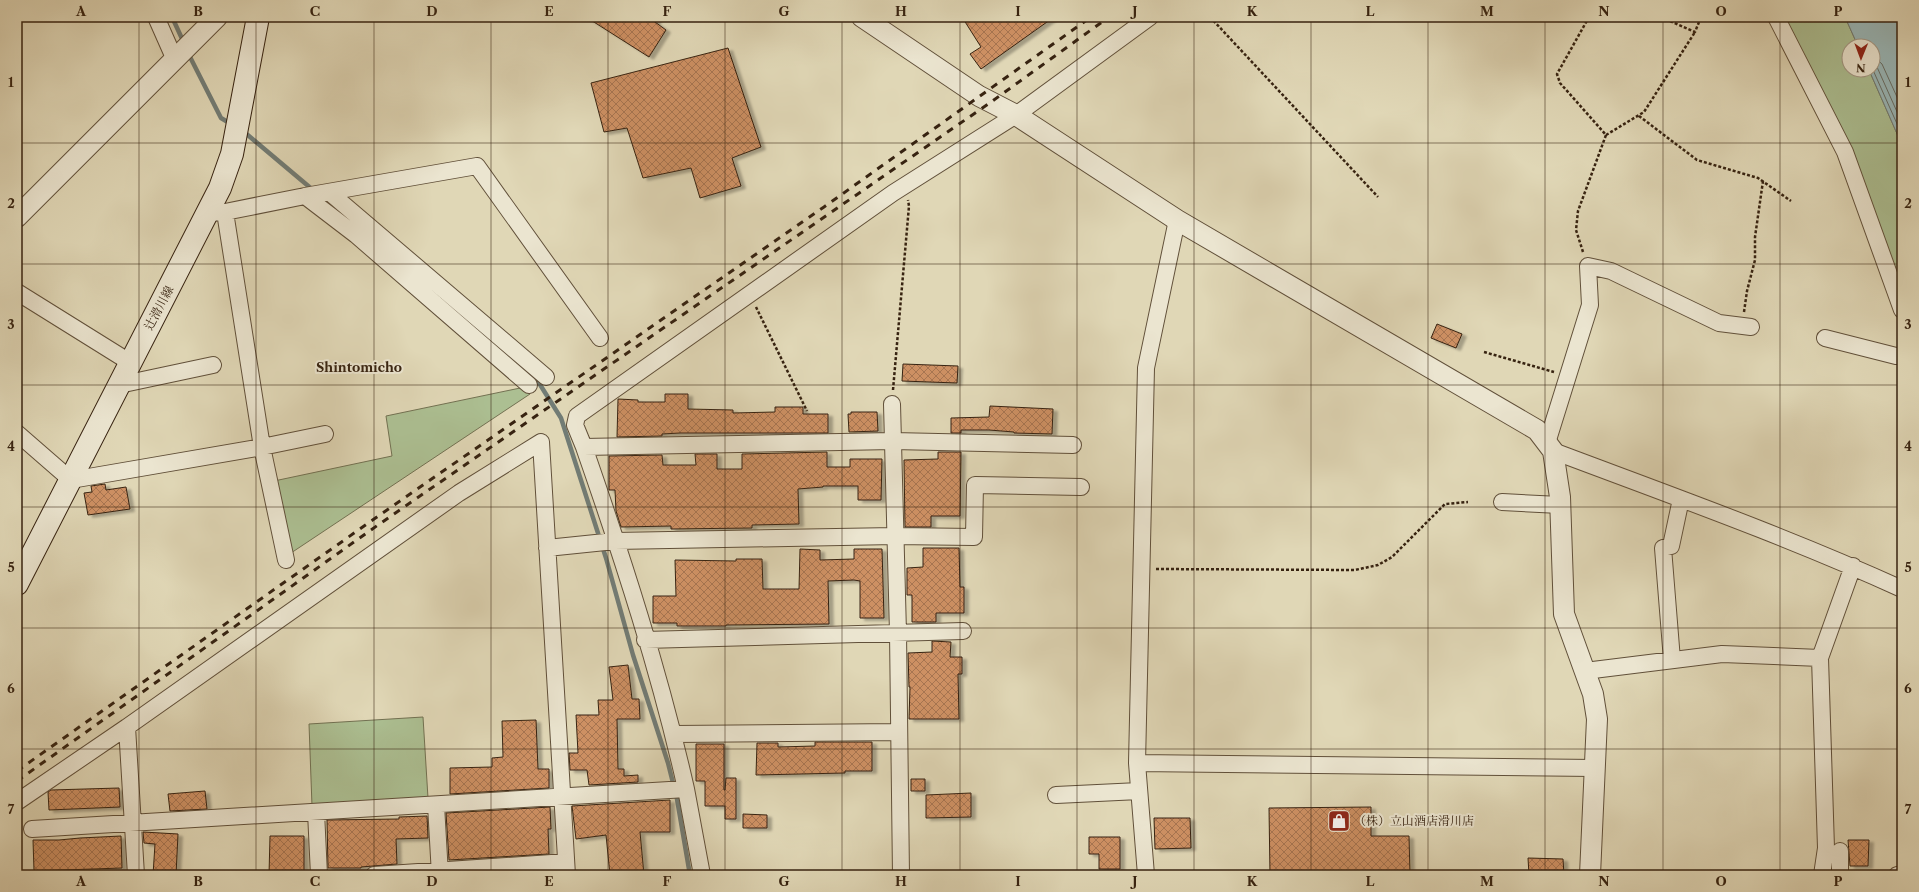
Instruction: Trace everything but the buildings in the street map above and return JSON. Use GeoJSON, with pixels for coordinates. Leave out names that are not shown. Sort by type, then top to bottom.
{"type":"FeatureCollection","features":[{"type":"Feature","properties":{"kind":"main road","name":"辻滑川線"},"geometry":{"type":"LineString","coordinates":[[17,584],[130,363],[216,213],[220,188],[232,154],[258,17]]}},
{"type":"Feature","properties":{"kind":"street"},"geometry":{"type":"LineString","coordinates":[[156,17],[175,60]]}},
{"type":"Feature","properties":{"kind":"street"},"geometry":{"type":"LineString","coordinates":[[17,217],[217,17]]}},
{"type":"Feature","properties":{"kind":"street"},"geometry":{"type":"LineString","coordinates":[[862,17],[980,96],[1016,115],[1177,220],[1537,430],[1550,447],[1853,566],[1902,589]]}},
{"type":"Feature","properties":{"kind":"street"},"geometry":{"type":"LineString","coordinates":[[702,875],[674,734],[615,541],[584,447],[574,425],[577,416],[906,184],[1016,115],[1150,17]]}},
{"type":"Feature","properties":{"kind":"street"},"geometry":{"type":"LineString","coordinates":[[1776,17],[1845,152],[1902,310]]}},
{"type":"Feature","properties":{"kind":"street"},"geometry":{"type":"LineString","coordinates":[[286,560],[216,213],[476,166],[600,338]]}},
{"type":"Feature","properties":{"kind":"street"},"geometry":{"type":"LineString","coordinates":[[329,192],[546,377]]}},
{"type":"Feature","properties":{"kind":"street"},"geometry":{"type":"LineString","coordinates":[[306,196],[356,235],[529,384]]}},
{"type":"Feature","properties":{"kind":"street"},"geometry":{"type":"LineString","coordinates":[[1146,875],[1137,763],[1146,368],[1177,220]]}},
{"type":"Feature","properties":{"kind":"street"},"geometry":{"type":"LineString","coordinates":[[1590,875],[1597,719],[1593,694],[1564,614],[1560,505],[1550,447],[1568,376],[1590,305],[1588,266],[1611,271],[1719,323],[1747,327]]}},
{"type":"Feature","properties":{"kind":"street"},"geometry":{"type":"LineString","coordinates":[[17,292],[130,363]]}},
{"type":"Feature","properties":{"kind":"street"},"geometry":{"type":"LineString","coordinates":[[1825,338],[1896,356],[1902,356]]}},
{"type":"Feature","properties":{"kind":"street"},"geometry":{"type":"LineString","coordinates":[[119,385],[213,365]]}},
{"type":"Feature","properties":{"kind":"street"},"geometry":{"type":"LineString","coordinates":[[892,404],[898,633],[898,732],[901,875]]}},
{"type":"Feature","properties":{"kind":"street"},"geometry":{"type":"LineString","coordinates":[[17,433],[71,480],[262,447],[325,434]]}},
{"type":"Feature","properties":{"kind":"street"},"geometry":{"type":"LineString","coordinates":[[584,447],[893,441],[1073,445]]}},
{"type":"Feature","properties":{"kind":"street"},"geometry":{"type":"LineString","coordinates":[[17,802],[127,727],[460,493],[541,442],[566,869],[374,875]]}},
{"type":"Feature","properties":{"kind":"street"},"geometry":{"type":"LineString","coordinates":[[547,548],[615,541],[895,536],[974,537],[975,485],[1081,487]]}},
{"type":"Feature","properties":{"kind":"street"},"geometry":{"type":"LineString","coordinates":[[1672,660],[1663,548],[1671,546],[1681,499]]}},
{"type":"Feature","properties":{"kind":"street"},"geometry":{"type":"LineString","coordinates":[[1502,502],[1560,505]]}},
{"type":"Feature","properties":{"kind":"street"},"geometry":{"type":"LineString","coordinates":[[1822,875],[1826,848],[1820,658],[1853,566]]}},
{"type":"Feature","properties":{"kind":"street"},"geometry":{"type":"LineString","coordinates":[[645,640],[963,631]]}},
{"type":"Feature","properties":{"kind":"street"},"geometry":{"type":"LineString","coordinates":[[1585,671],[1722,654],[1820,658]]}},
{"type":"Feature","properties":{"kind":"street"},"geometry":{"type":"LineString","coordinates":[[127,727],[136,875]]}},
{"type":"Feature","properties":{"kind":"street"},"geometry":{"type":"LineString","coordinates":[[674,734],[898,732]]}},
{"type":"Feature","properties":{"kind":"street"},"geometry":{"type":"LineString","coordinates":[[1137,763],[1595,768]]}},
{"type":"Feature","properties":{"kind":"street"},"geometry":{"type":"LineString","coordinates":[[32,829],[563,798],[686,789]]}},
{"type":"Feature","properties":{"kind":"street"},"geometry":{"type":"LineString","coordinates":[[1056,795],[1139,791]]}},
{"type":"Feature","properties":{"kind":"street"},"geometry":{"type":"LineString","coordinates":[[436,805],[440,873]]}},
{"type":"Feature","properties":{"kind":"street"},"geometry":{"type":"LineString","coordinates":[[316,812],[319,875]]}},
{"type":"Feature","properties":{"kind":"street"},"geometry":{"type":"LineString","coordinates":[[1840,851],[1840,875]]}},
{"type":"Feature","properties":{"kind":"street"},"geometry":{"type":"LineString","coordinates":[[1897,875],[1902,874]]}},
{"type":"Feature","properties":{"kind":"path"},"geometry":{"type":"LineString","coordinates":[[1210,17],[1378,197]]}},
{"type":"Feature","properties":{"kind":"path"},"geometry":{"type":"LineString","coordinates":[[1589,17],[1557,74],[1560,83],[1606,135]]}},
{"type":"Feature","properties":{"kind":"path"},"geometry":{"type":"LineString","coordinates":[[1661,17],[1695,32]]}},
{"type":"Feature","properties":{"kind":"path"},"geometry":{"type":"LineString","coordinates":[[1588,266],[1576,230],[1578,211],[1606,135],[1644,112],[1695,32],[1701,17]]}},
{"type":"Feature","properties":{"kind":"path"},"geometry":{"type":"LineString","coordinates":[[1639,116],[1698,160],[1758,178],[1791,201]]}},
{"type":"Feature","properties":{"kind":"path"},"geometry":{"type":"LineString","coordinates":[[1747,327],[1746,291],[1755,260],[1755,237],[1763,181]]}},
{"type":"Feature","properties":{"kind":"path"},"geometry":{"type":"LineString","coordinates":[[892,404],[909,206],[906,184]]}},
{"type":"Feature","properties":{"kind":"path"},"geometry":{"type":"LineString","coordinates":[[750,294],[807,410]]}},
{"type":"Feature","properties":{"kind":"path"},"geometry":{"type":"LineString","coordinates":[[1484,352],[1568,376]]}},
{"type":"Feature","properties":{"kind":"path"},"geometry":{"type":"LineString","coordinates":[[1141,569],[1355,570],[1378,565],[1392,557],[1445,504],[1468,502]]}},
{"type":"Feature","properties":{"kind":"green space"},"geometry":{"type":"Polygon","coordinates":[[[1784,17],[1845,17],[1854,38],[1841,38],[1841,78],[1873,78],[1902,145],[1902,286],[1878,223],[1784,17]]]}},
{"type":"Feature","properties":{"kind":"green space"},"geometry":{"type":"Polygon","coordinates":[[[525,387],[530,394],[288,555],[274,481],[392,456],[386,416],[525,387]]]}},
{"type":"Feature","properties":{"kind":"green space"},"geometry":{"type":"Polygon","coordinates":[[[423,717],[428,798],[312,806],[309,724],[423,717]]]}},
{"type":"Feature","properties":{"kind":"water"},"geometry":{"type":"Polygon","coordinates":[[[1845,17],[1902,17],[1902,145],[1873,78],[1881,78],[1881,38],[1854,38],[1845,17]]]}},
{"type":"Feature","properties":{"kind":"waterway"},"geometry":{"type":"LineString","coordinates":[[172,17],[184,43]]}},
{"type":"Feature","properties":{"kind":"waterway"},"geometry":{"type":"LineString","coordinates":[[188,53],[221,118],[231,124]]}},
{"type":"Feature","properties":{"kind":"waterway"},"geometry":{"type":"LineString","coordinates":[[243,131],[313,190]]}},
{"type":"Feature","properties":{"kind":"waterway"},"geometry":{"type":"LineString","coordinates":[[321,197],[339,213]]}},
{"type":"Feature","properties":{"kind":"waterway"},"geometry":{"type":"LineString","coordinates":[[530,376],[539,383],[561,418],[606,558],[633,655],[668,763],[677,799],[690,875]]}},
{"type":"Feature","properties":{"kind":"railway"},"geometry":{"type":"LineString","coordinates":[[17,771],[374,519],[824,207],[1091,17]]}},
{"type":"Feature","properties":{"kind":"railway"},"geometry":{"type":"LineString","coordinates":[[17,781],[378,525],[991,102],[1109,17]]}},
{"type":"Feature","properties":{"kind":"place","name":"（株）立山酒店滑川店"},"geometry":{"type":"Point","coordinates":[1339,821]}},
{"type":"Feature","properties":{"kind":"district","name":"Shintomicho"},"geometry":{"type":"Point","coordinates":[359,367]}}]}
